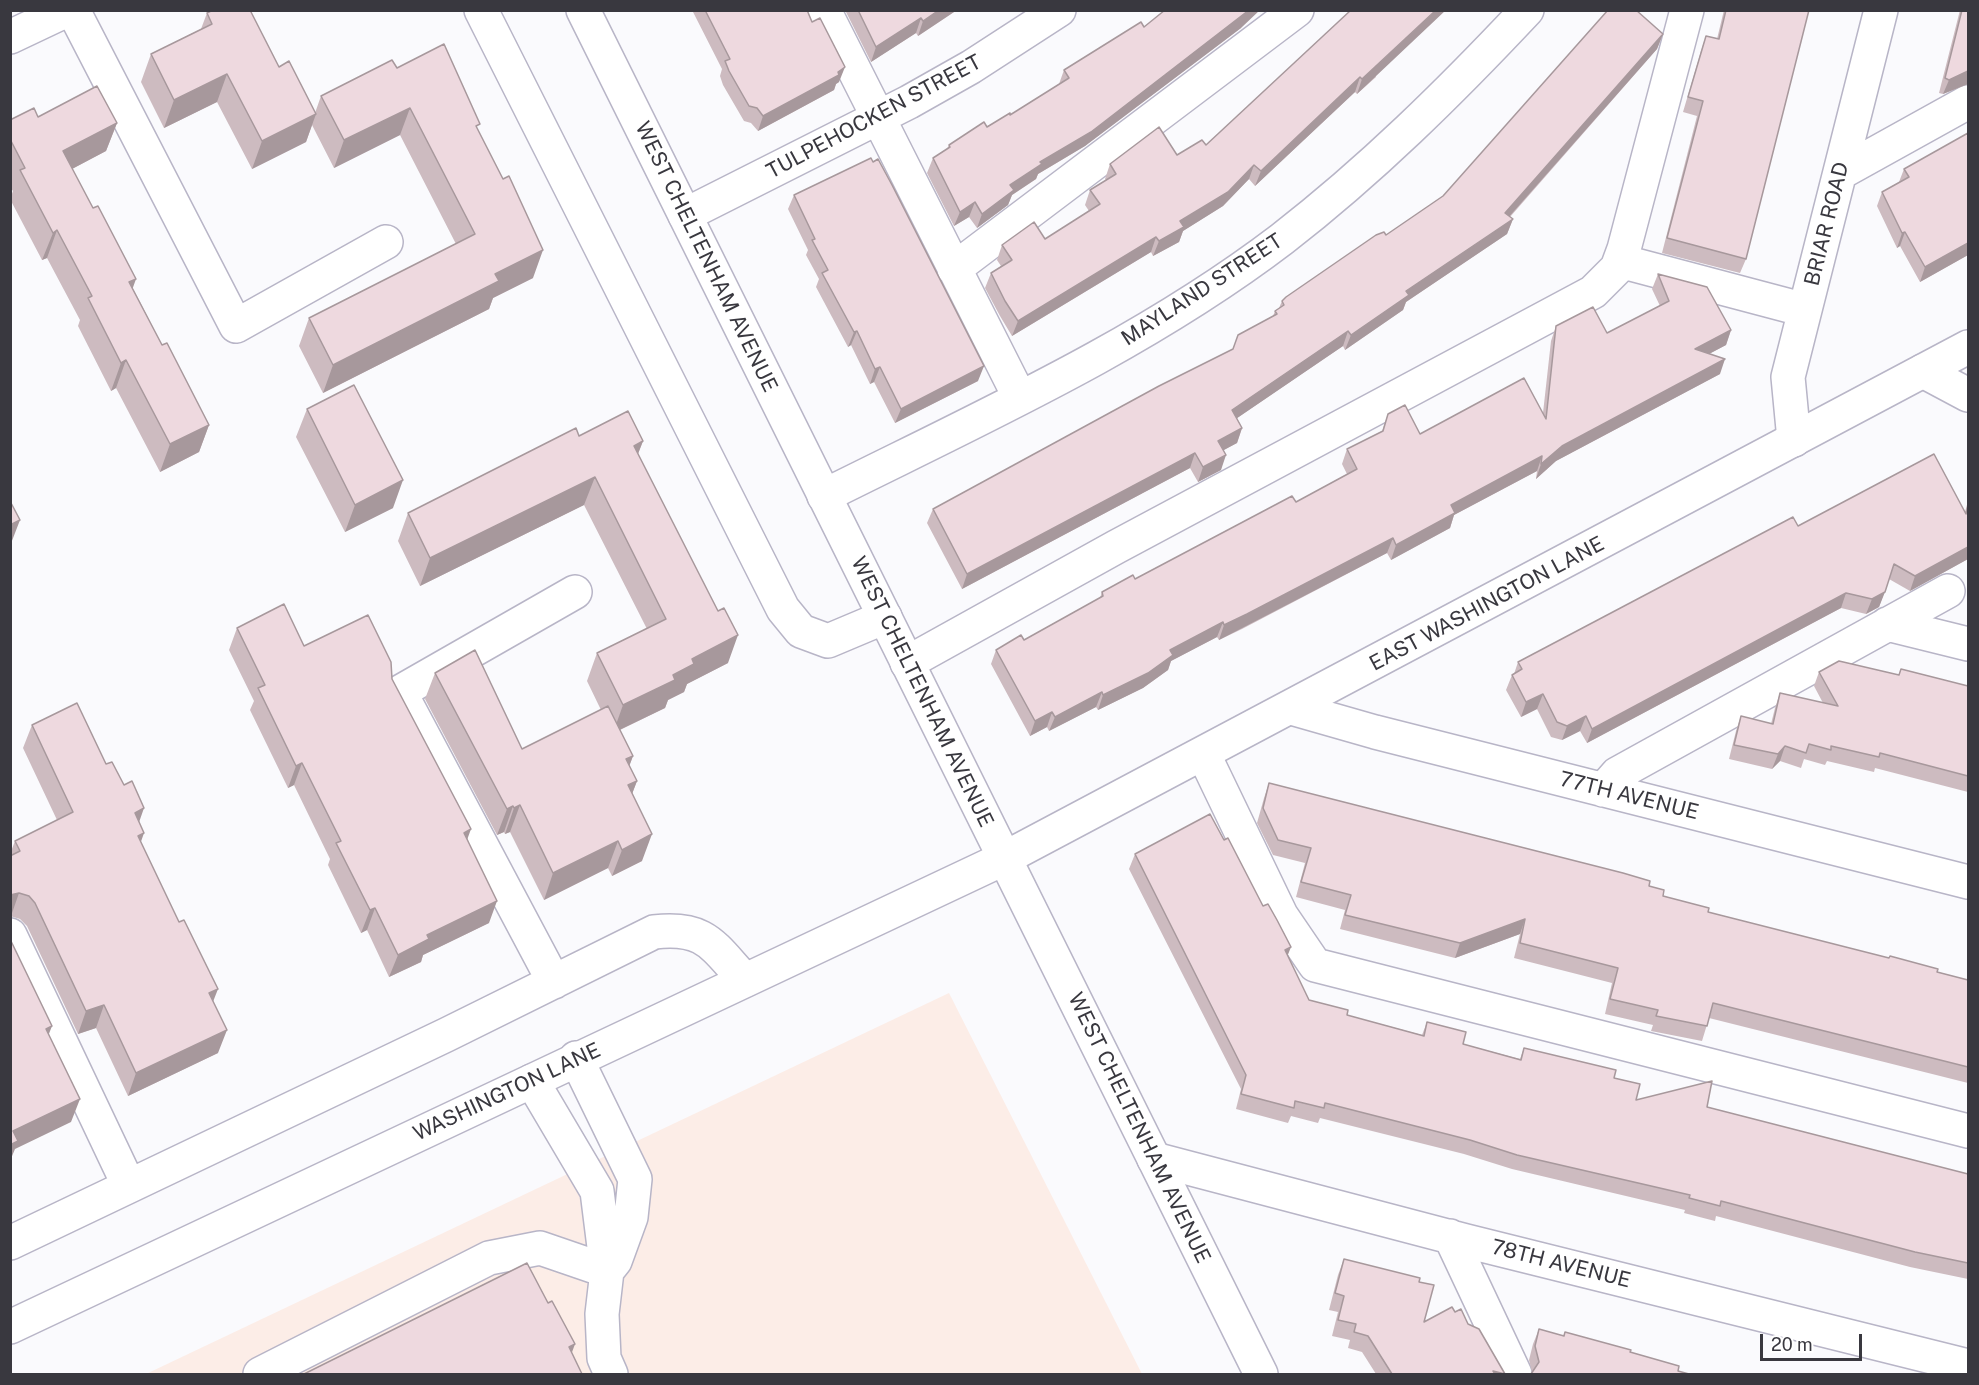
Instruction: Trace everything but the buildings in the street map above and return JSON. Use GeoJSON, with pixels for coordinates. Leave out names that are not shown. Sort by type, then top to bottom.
{"type":"FeatureCollection","features":[{"type":"Feature","properties":{"kind":"main road"},"geometry":{"type":"LineString","coordinates":[[10,37],[67,10]]}},
{"type":"Feature","properties":{"kind":"main road"},"geometry":{"type":"LineString","coordinates":[[73,10],[236,326],[386,242]]}},
{"type":"Feature","properties":{"kind":"main road"},"geometry":{"type":"LineString","coordinates":[[481,10],[783,609],[801,631],[828,641],[885,617]]}},
{"type":"Feature","properties":{"kind":"main road","name":"WEST CHELTENHAM AVENUE"},"geometry":{"type":"LineString","coordinates":[[583,10],[1262,1374]]}},
{"type":"Feature","properties":{"kind":"main road"},"geometry":{"type":"LineString","coordinates":[[824,10],[877,119],[1020,398]]}},
{"type":"Feature","properties":{"kind":"main road","name":"TULPEHOCKEN STREET"},"geometry":{"type":"LineString","coordinates":[[685,215],[877,119],[971,67],[1059,10]]}},
{"type":"Feature","properties":{"kind":"main road"},"geometry":{"type":"LineString","coordinates":[[954,269],[1297,10]]}},
{"type":"Feature","properties":{"kind":"main road","name":"MAYLAND STREET"},"geometry":{"type":"LineString","coordinates":[[824,496],[1095,358],[1189,302],[1281,239],[1415,126],[1527,10]]}},
{"type":"Feature","properties":{"kind":"main road"},"geometry":{"type":"LineString","coordinates":[[907,663],[1116,547],[1593,292],[1617,268],[1620,261],[1687,10]]}},
{"type":"Feature","properties":{"kind":"main road","name":"BRIAR ROAD"},"geometry":{"type":"LineString","coordinates":[[1794,440],[1788,377],[1881,10]]}},
{"type":"Feature","properties":{"kind":"main road"},"geometry":{"type":"LineString","coordinates":[[1840,173],[1968,102]]}},
{"type":"Feature","properties":{"kind":"main road"},"geometry":{"type":"LineString","coordinates":[[1620,261],[1805,310]]}},
{"type":"Feature","properties":{"kind":"main road","name":"EAST WASHINGTON LANE"},"geometry":{"type":"LineString","coordinates":[[1005,858],[1968,347]]}},
{"type":"Feature","properties":{"kind":"main road"},"geometry":{"type":"LineString","coordinates":[[1923,371],[1968,395]]}},
{"type":"Feature","properties":{"kind":"main road"},"geometry":{"type":"LineString","coordinates":[[1603,790],[1617,774],[1948,591]]}},
{"type":"Feature","properties":{"kind":"main road"},"geometry":{"type":"LineString","coordinates":[[554,982],[400,692],[575,592]]}},
{"type":"Feature","properties":{"kind":"main road"},"geometry":{"type":"LineString","coordinates":[[1887,624],[1968,644]]}},
{"type":"Feature","properties":{"kind":"main road","name":"77TH AVENUE"},"geometry":{"type":"LineString","coordinates":[[1290,708],[1375,732],[1968,882]]}},
{"type":"Feature","properties":{"kind":"main road"},"geometry":{"type":"LineString","coordinates":[[1204,754],[1281,915],[1315,965],[1968,1131]]}},
{"type":"Feature","properties":{"kind":"main road","name":"WASHINGTON LANE"},"geometry":{"type":"LineString","coordinates":[[10,1327],[532,1081],[576,1058],[1005,858]]}},
{"type":"Feature","properties":{"kind":"main road"},"geometry":{"type":"LineString","coordinates":[[10,1243],[654,932],[679,929],[706,939],[745,980]]}},
{"type":"Feature","properties":{"kind":"main road"},"geometry":{"type":"LineString","coordinates":[[10,935],[129,1186]]}},
{"type":"Feature","properties":{"kind":"main road"},"geometry":{"type":"LineString","coordinates":[[576,1058],[635,1179],[631,1217],[615,1261],[607,1271]]}},
{"type":"Feature","properties":{"kind":"main road"},"geometry":{"type":"LineString","coordinates":[[532,1081],[597,1191],[607,1271],[604,1358],[611,1374]]}},
{"type":"Feature","properties":{"kind":"main road","name":"78TH AVENUE"},"geometry":{"type":"LineString","coordinates":[[1154,1159],[1968,1366]]}},
{"type":"Feature","properties":{"kind":"main road"},"geometry":{"type":"LineString","coordinates":[[1450,1236],[1515,1374]]}},
{"type":"Feature","properties":{"kind":"main road"},"geometry":{"type":"LineString","coordinates":[[260,1374],[489,1257],[540,1248],[607,1271]]}},
{"type":"Feature","properties":{"kind":"shaded area"},"geometry":{"type":"Polygon","coordinates":[[[949,993],[1142,1374],[146,1374],[949,993]]]}}]}
